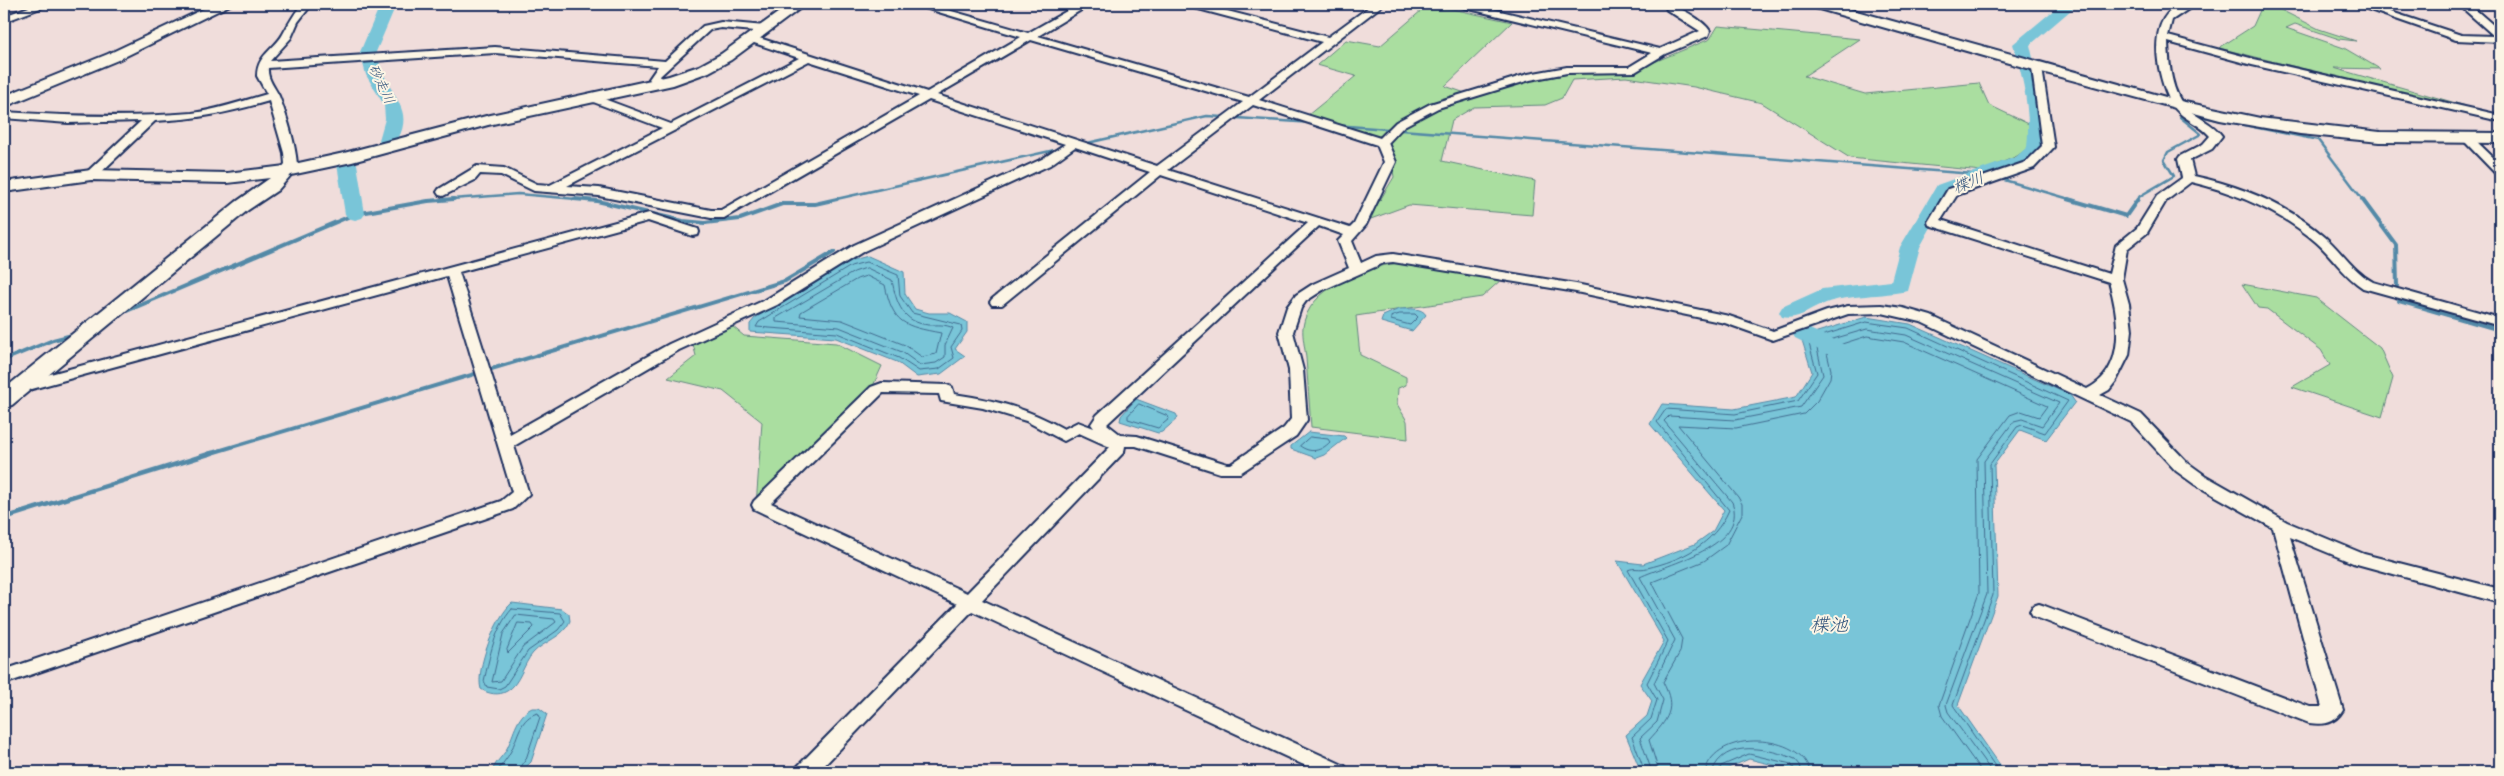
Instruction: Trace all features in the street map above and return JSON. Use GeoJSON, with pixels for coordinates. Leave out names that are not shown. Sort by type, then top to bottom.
{"type":"FeatureCollection","features":[{"type":"Feature","properties":{"kind":"street"},"geometry":{"type":"LineString","coordinates":[[4,18],[46,4]]}},
{"type":"Feature","properties":{"kind":"street"},"geometry":{"type":"LineString","coordinates":[[4,102],[113,57],[225,4]]}},
{"type":"Feature","properties":{"kind":"street"},"geometry":{"type":"LineString","coordinates":[[4,400],[242,206],[272,186],[291,164],[290,153],[273,96],[262,76],[266,58],[287,36],[293,21],[308,4]]}},
{"type":"Feature","properties":{"kind":"street"},"geometry":{"type":"LineString","coordinates":[[4,187],[91,175],[203,178],[285,171],[346,158],[506,116],[659,84],[708,66],[752,39],[799,4]]}},
{"type":"Feature","properties":{"kind":"street"},"geometry":{"type":"LineString","coordinates":[[916,4],[1251,101],[1382,143],[1390,162],[1360,225],[1344,241],[1357,271]]}},
{"type":"Feature","properties":{"kind":"street"},"geometry":{"type":"LineString","coordinates":[[443,192],[471,177],[477,170],[504,172],[534,187],[599,192],[711,214],[724,214],[1086,4]]}},
{"type":"Feature","properties":{"kind":"street"},"geometry":{"type":"LineString","coordinates":[[1190,4],[1330,41]]}},
{"type":"Feature","properties":{"kind":"street"},"geometry":{"type":"LineString","coordinates":[[997,302],[1160,170],[1379,4]]}},
{"type":"Feature","properties":{"kind":"street"},"geometry":{"type":"LineString","coordinates":[[1460,4],[1661,52]]}},
{"type":"Feature","properties":{"kind":"street"},"geometry":{"type":"LineString","coordinates":[[1382,143],[1400,124],[1416,114],[1477,92],[1528,77],[1567,70],[1631,70],[1661,52],[1706,31],[1671,8],[1669,4]]}},
{"type":"Feature","properties":{"kind":"street"},"geometry":{"type":"LineString","coordinates":[[1817,4],[2016,62],[2161,98],[2179,106],[2212,130],[2216,136],[2215,141],[2184,158],[2183,161],[2188,178],[2185,183],[2161,199],[2142,230],[2121,248],[2115,279],[2122,304],[2124,330],[2122,355],[2111,378],[2104,387],[2090,394]]}},
{"type":"Feature","properties":{"kind":"street"},"geometry":{"type":"LineString","coordinates":[[2179,106],[2162,53],[2164,24],[2168,17],[2191,4]]}},
{"type":"Feature","properties":{"kind":"street"},"geometry":{"type":"LineString","coordinates":[[2358,4],[2460,38],[2500,37]]}},
{"type":"Feature","properties":{"kind":"street"},"geometry":{"type":"LineString","coordinates":[[2463,4],[2500,37]]}},
{"type":"Feature","properties":{"kind":"street"},"geometry":{"type":"LineString","coordinates":[[659,84],[654,77],[704,30],[712,26],[721,25],[765,29]]}},
{"type":"Feature","properties":{"kind":"street"},"geometry":{"type":"LineString","coordinates":[[2163,38],[2252,62],[2500,118]]}},
{"type":"Feature","properties":{"kind":"street"},"geometry":{"type":"LineString","coordinates":[[752,39],[1352,233]]}},
{"type":"Feature","properties":{"kind":"street"},"geometry":{"type":"LineString","coordinates":[[264,65],[501,50],[667,64]]}},
{"type":"Feature","properties":{"kind":"street"},"geometry":{"type":"LineString","coordinates":[[552,189],[810,57]]}},
{"type":"Feature","properties":{"kind":"street"},"geometry":{"type":"LineString","coordinates":[[2035,67],[2048,146],[2030,165],[1952,192],[1934,222],[2093,274],[2115,279]]}},
{"type":"Feature","properties":{"kind":"street"},"geometry":{"type":"LineString","coordinates":[[4,115],[68,120],[209,114],[273,96]]}},
{"type":"Feature","properties":{"kind":"street"},"geometry":{"type":"LineString","coordinates":[[592,98],[672,128]]}},
{"type":"Feature","properties":{"kind":"street"},"geometry":{"type":"LineString","coordinates":[[2179,106],[2258,122],[2329,132],[2391,138],[2469,140],[2500,138]]}},
{"type":"Feature","properties":{"kind":"street"},"geometry":{"type":"LineString","coordinates":[[91,175],[152,117]]}},
{"type":"Feature","properties":{"kind":"street"},"geometry":{"type":"LineString","coordinates":[[2469,140],[2500,171]]}},
{"type":"Feature","properties":{"kind":"street"},"geometry":{"type":"LineString","coordinates":[[507,443],[674,346],[772,302],[859,248],[1046,162],[1074,143]]}},
{"type":"Feature","properties":{"kind":"street"},"geometry":{"type":"LineString","coordinates":[[2188,178],[2210,182],[2246,196],[2300,224],[2339,257],[2358,280],[2368,285],[2500,322]]}},
{"type":"Feature","properties":{"kind":"street"},"geometry":{"type":"LineString","coordinates":[[23,383],[32,384],[651,215],[693,232]]}},
{"type":"Feature","properties":{"kind":"street"},"geometry":{"type":"LineString","coordinates":[[805,772],[1118,448],[1116,439],[1099,424],[1102,419],[1316,222]]}},
{"type":"Feature","properties":{"kind":"street"},"geometry":{"type":"LineString","coordinates":[[1338,772],[760,505],[830,434],[876,390],[882,388],[948,390],[946,398],[984,403],[1022,414],[1064,436],[1078,427],[1108,440],[1137,441],[1230,470],[1238,467],[1290,432],[1299,420],[1296,370],[1286,332],[1294,307],[1301,298],[1318,287],[1385,258],[1467,269],[1576,288],[1729,320],[1773,336],[1836,312],[1853,308],[1886,309],[1926,319],[2090,394],[2136,418],[2148,428],[2165,450],[2200,480],[2272,519],[2281,526],[2359,559],[2500,596]]}},
{"type":"Feature","properties":{"kind":"street"},"geometry":{"type":"LineString","coordinates":[[4,677],[507,505],[521,494],[507,443],[452,270]]}},
{"type":"Feature","properties":{"kind":"street"},"geometry":{"type":"LineString","coordinates":[[2039,611],[2309,715],[2323,717],[2333,710],[2281,534],[2281,526]]}},
{"type":"Feature","properties":{"kind":"green space"},"geometry":{"type":"Polygon","coordinates":[[[1429,4],[1512,22],[1445,86],[1474,96],[1530,81],[1581,72],[1630,72],[1710,39],[1718,26],[1860,39],[1804,76],[1865,94],[1979,83],[1989,105],[2033,126],[2032,145],[2017,156],[1982,171],[1850,158],[1762,103],[1694,87],[1626,77],[1572,80],[1562,98],[1545,105],[1474,107],[1452,120],[1442,161],[1535,181],[1532,215],[1409,205],[1368,220],[1394,177],[1389,143],[1308,115],[1356,76],[1317,65],[1346,40],[1380,46],[1429,4]]]}},
{"type":"Feature","properties":{"kind":"green space"},"geometry":{"type":"Polygon","coordinates":[[[2262,6],[2277,8],[2319,29],[2356,41],[2339,39],[2295,24],[2286,28],[2344,48],[2380,69],[2334,68],[2466,106],[2466,109],[2219,48],[2253,26],[2262,6]]]}},
{"type":"Feature","properties":{"kind":"green space"},"geometry":{"type":"Polygon","coordinates":[[[1397,263],[1502,279],[1482,297],[1356,316],[1360,355],[1406,377],[1406,385],[1398,388],[1397,404],[1407,421],[1408,439],[1311,427],[1303,334],[1307,313],[1315,301],[1339,282],[1369,270],[1397,263]]]}},
{"type":"Feature","properties":{"kind":"green space"},"geometry":{"type":"Polygon","coordinates":[[[2242,284],[2316,298],[2380,348],[2393,378],[2382,417],[2292,387],[2330,365],[2321,350],[2267,309],[2258,308],[2242,284]]]}},
{"type":"Feature","properties":{"kind":"green space"},"geometry":{"type":"Polygon","coordinates":[[[732,326],[744,336],[836,343],[882,366],[873,386],[756,506],[762,422],[723,391],[668,378],[696,356],[693,344],[732,326]]]}},
{"type":"Feature","properties":{"kind":"water"},"geometry":{"type":"Polygon","coordinates":[[[868,256],[904,272],[905,294],[915,309],[929,313],[950,313],[967,322],[967,332],[955,349],[965,356],[941,374],[917,377],[897,362],[836,338],[750,332],[750,324],[755,318],[849,261],[868,256]]]}},
{"type":"Feature","properties":{"kind":"water"},"geometry":{"type":"Polygon","coordinates":[[[1399,309],[1418,310],[1426,315],[1412,331],[1381,322],[1383,316],[1399,309]]]}},
{"type":"Feature","properties":{"kind":"water","name":"楪池"},"geometry":{"type":"Polygon","coordinates":[[[1866,317],[1910,324],[2070,395],[2075,402],[2046,440],[2020,430],[1994,465],[1998,596],[1958,705],[2005,772],[1792,772],[1790,769],[1749,759],[1719,772],[1641,772],[1626,735],[1647,716],[1652,701],[1640,684],[1664,641],[1617,561],[1643,564],[1695,544],[1713,531],[1724,510],[1650,424],[1662,404],[1734,409],[1796,397],[1812,372],[1801,337],[1866,317]]]}},
{"type":"Feature","properties":{"kind":"water"},"geometry":{"type":"Polygon","coordinates":[[[1136,399],[1176,414],[1178,418],[1162,432],[1158,433],[1120,421],[1121,416],[1136,399]]]}},
{"type":"Feature","properties":{"kind":"water"},"geometry":{"type":"Polygon","coordinates":[[[1309,432],[1344,436],[1346,438],[1324,455],[1316,458],[1291,449],[1291,446],[1309,432]]]}},
{"type":"Feature","properties":{"kind":"water"},"geometry":{"type":"Polygon","coordinates":[[[512,603],[562,609],[569,614],[570,621],[559,635],[533,653],[511,688],[501,694],[490,693],[481,689],[481,669],[494,631],[512,603]]]}},
{"type":"Feature","properties":{"kind":"water"},"geometry":{"type":"Polygon","coordinates":[[[532,708],[539,708],[547,714],[531,762],[521,772],[492,772],[505,752],[518,721],[532,708]]]}},
{"type":"Feature","properties":{"kind":"waterway","name":"砂走川"},"geometry":{"type":"LineString","coordinates":[[388,140],[394,119],[393,105],[375,75],[368,52],[386,10],[392,4]]}},
{"type":"Feature","properties":{"kind":"waterway","name":"楪川"},"geometry":{"type":"LineString","coordinates":[[1790,312],[1822,296],[1900,286],[1910,247],[1941,192],[1944,189],[2023,161],[2036,149],[2036,110],[2028,68],[2021,44],[2070,4]]}},
{"type":"Feature","properties":{"kind":"waterway"},"geometry":{"type":"LineString","coordinates":[[1083,144],[1207,116],[1313,123]]}},
{"type":"Feature","properties":{"kind":"waterway"},"geometry":{"type":"LineString","coordinates":[[2199,116],[2318,140],[2363,200]]}},
{"type":"Feature","properties":{"kind":"waterway"},"geometry":{"type":"LineString","coordinates":[[2137,200],[2140,196],[2174,176],[2164,160],[2168,152],[2201,134],[2180,117]]}},
{"type":"Feature","properties":{"kind":"waterway"},"geometry":{"type":"LineString","coordinates":[[1335,125],[1987,175],[2073,200]]}},
{"type":"Feature","properties":{"kind":"waterway"},"geometry":{"type":"LineString","coordinates":[[832,200],[1059,149]]}},
{"type":"Feature","properties":{"kind":"waterway","name":"砂走川"},"geometry":{"type":"LineString","coordinates":[[347,164],[355,214]]}},
{"type":"Feature","properties":{"kind":"waterway"},"geometry":{"type":"LineString","coordinates":[[438,200],[518,194],[588,200]]}},
{"type":"Feature","properties":{"kind":"waterway"},"geometry":{"type":"LineString","coordinates":[[122,313],[355,214],[428,201],[454,199]]}},
{"type":"Feature","properties":{"kind":"waterway"},"geometry":{"type":"LineString","coordinates":[[574,199],[597,201],[683,221],[705,223],[740,219],[782,204],[815,204],[837,199]]}},
{"type":"Feature","properties":{"kind":"waterway"},"geometry":{"type":"LineString","coordinates":[[2068,199],[2126,216],[2138,199]]}},
{"type":"Feature","properties":{"kind":"waterway"},"geometry":{"type":"LineString","coordinates":[[2362,199],[2396,245],[2397,286]]}},
{"type":"Feature","properties":{"kind":"waterway"},"geometry":{"type":"LineString","coordinates":[[208,454],[785,281],[834,252]]}},
{"type":"Feature","properties":{"kind":"waterway"},"geometry":{"type":"LineString","coordinates":[[2399,301],[2500,330]]}},
{"type":"Feature","properties":{"kind":"waterway","name":"楪池"},"geometry":{"type":"LineString","coordinates":[[1803,333],[1835,349]]}},
{"type":"Feature","properties":{"kind":"waterway"},"geometry":{"type":"LineString","coordinates":[[4,360],[53,340],[76,334]]}},
{"type":"Feature","properties":{"kind":"waterway"},"geometry":{"type":"LineString","coordinates":[[4,518],[212,453]]}}]}
